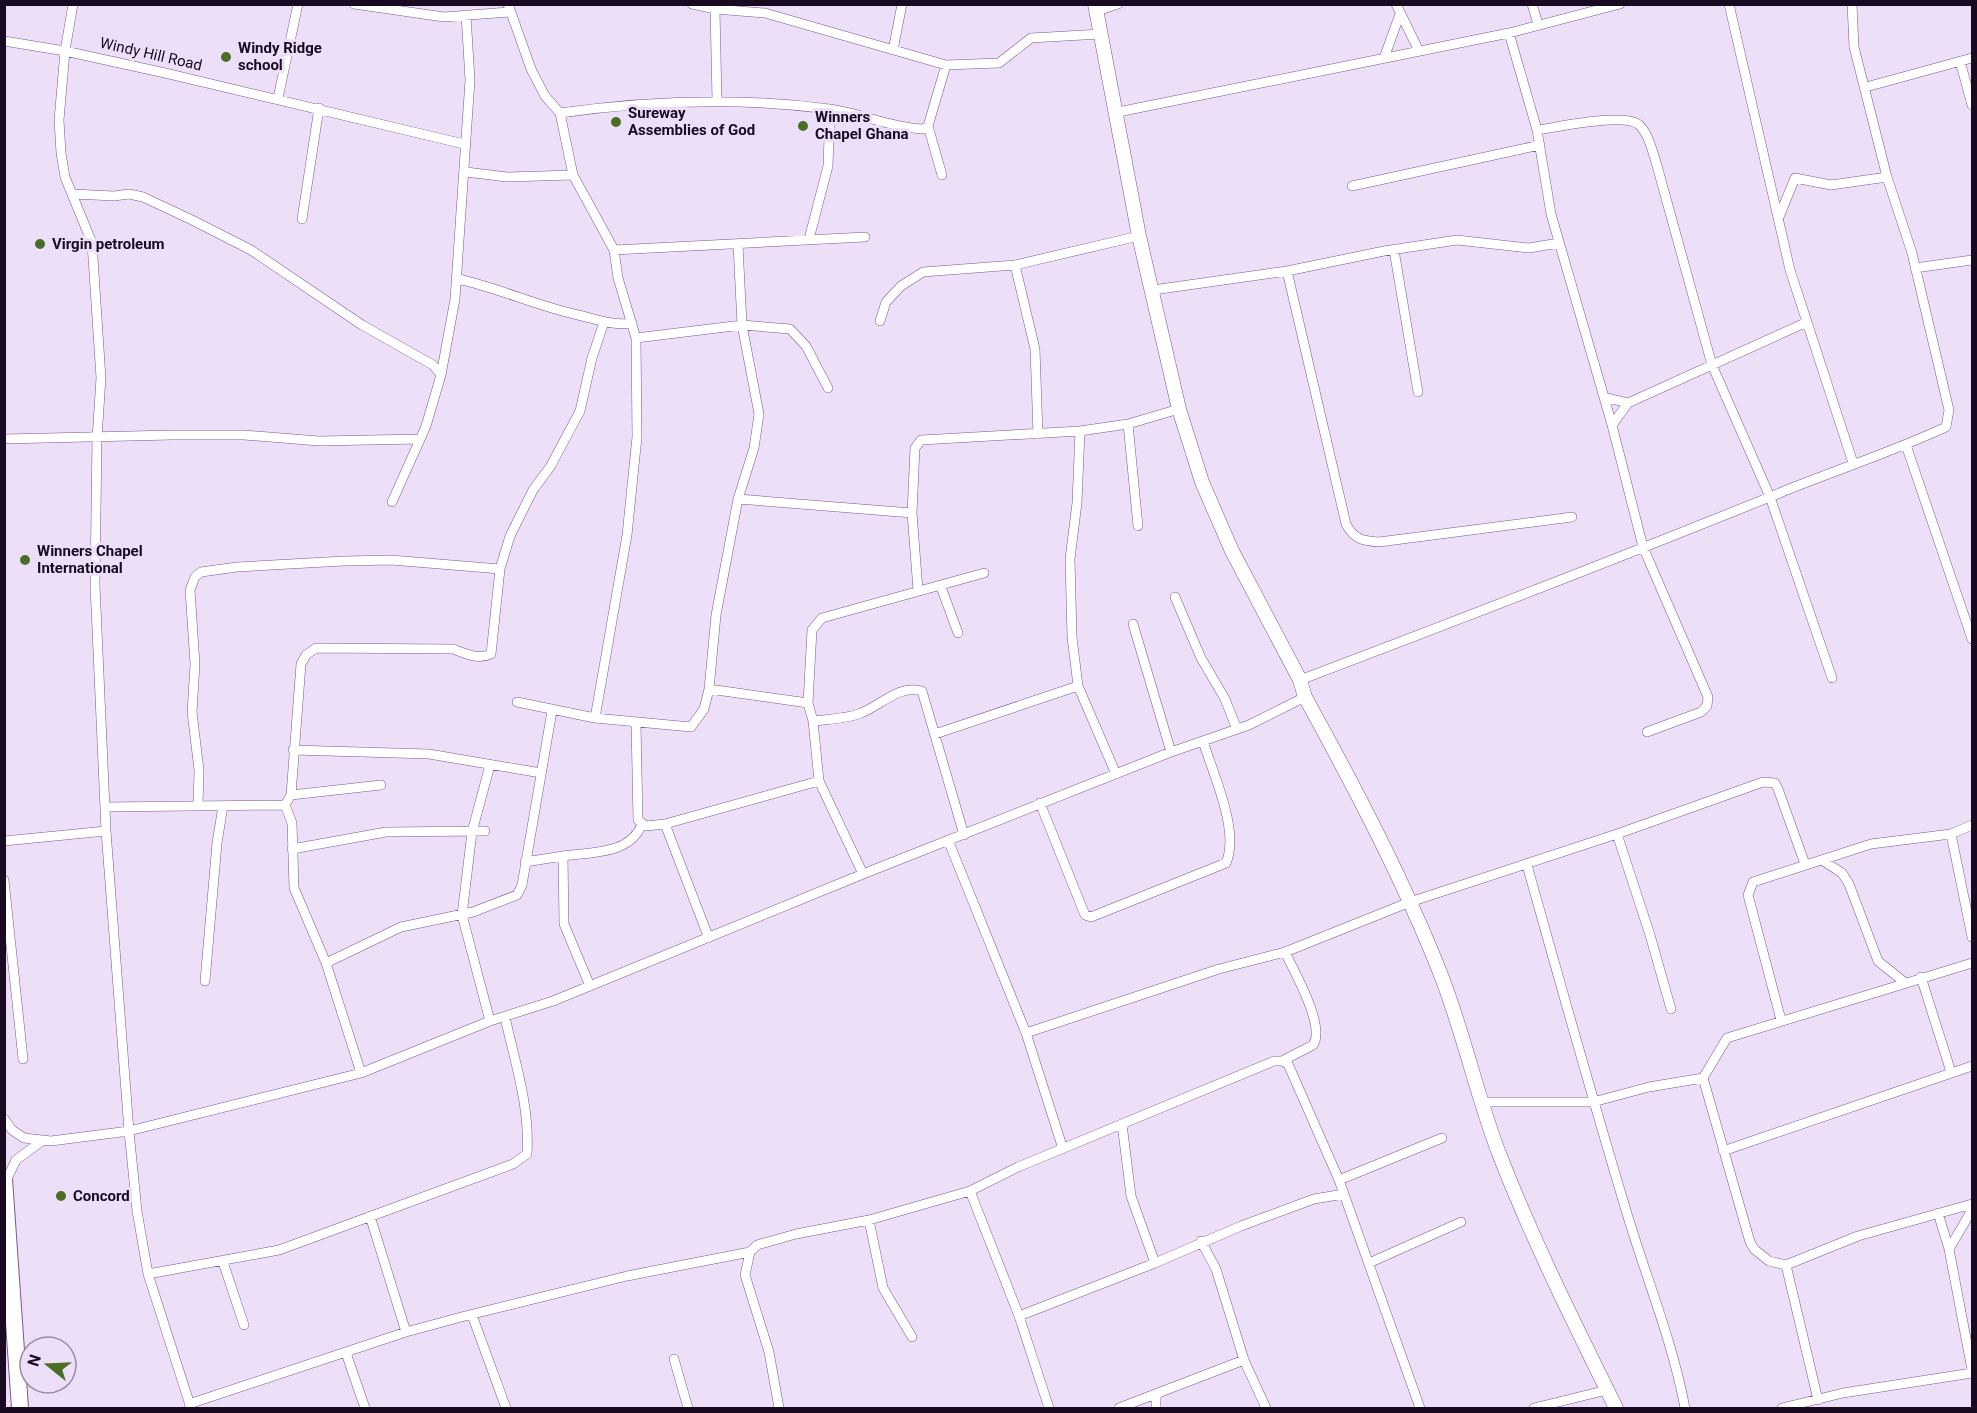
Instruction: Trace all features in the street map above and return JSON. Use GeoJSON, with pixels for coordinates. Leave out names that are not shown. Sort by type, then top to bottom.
{"type":"FeatureCollection","features":[{"type":"Feature","properties":{"kind":"highway"},"geometry":{"type":"LineString","coordinates":[[4,1179],[20,1408]]}},
{"type":"Feature","properties":{"kind":"street"},"geometry":{"type":"LineString","coordinates":[[73,4],[65,51],[59,120],[65,177],[92,243],[101,378],[97,438],[95,585],[106,831],[129,1131],[137,1211],[148,1274],[190,1406],[406,1332],[627,1276],[750,1252]]}},
{"type":"Feature","properties":{"kind":"street"},"geometry":{"type":"LineString","coordinates":[[278,98],[298,4]]}},
{"type":"Feature","properties":{"kind":"street"},"geometry":{"type":"LineString","coordinates":[[354,4],[404,8],[444,17],[508,8],[531,69],[545,96],[560,112],[573,175],[614,250],[618,278],[636,338],[637,437],[629,524],[595,718]]}},
{"type":"Feature","properties":{"kind":"street"},"geometry":{"type":"LineString","coordinates":[[692,4],[715,9],[765,13],[946,65],[999,63],[1031,38],[1101,34]]}},
{"type":"Feature","properties":{"kind":"street"},"geometry":{"type":"LineString","coordinates":[[893,50],[902,4]]}},
{"type":"Feature","properties":{"kind":"street"},"geometry":{"type":"LineString","coordinates":[[1118,4],[1096,8],[1118,112],[1139,236],[1179,409],[1202,482],[1232,551],[1300,680],[1305,697],[1363,803],[1410,902],[1451,1003],[1481,1102],[1533,1235],[1616,1408]]}},
{"type":"Feature","properties":{"kind":"street"},"geometry":{"type":"LineString","coordinates":[[1532,4],[1538,24]]}},
{"type":"Feature","properties":{"kind":"street"},"geometry":{"type":"LineString","coordinates":[[1118,112],[1509,33],[1620,4]]}},
{"type":"Feature","properties":{"kind":"street"},"geometry":{"type":"LineString","coordinates":[[1730,4],[1790,270],[1853,463]]}},
{"type":"Feature","properties":{"kind":"street"},"geometry":{"type":"LineString","coordinates":[[1300,680],[1571,578],[1643,547],[1726,517],[1853,463],[1906,445],[1946,427],[1949,410],[1915,268],[1887,177],[1854,47],[1852,4]]}},
{"type":"Feature","properties":{"kind":"street"},"geometry":{"type":"LineString","coordinates":[[715,9],[717,100]]}},
{"type":"Feature","properties":{"kind":"street"},"geometry":{"type":"LineString","coordinates":[[1398,9],[1419,51]]}},
{"type":"Feature","properties":{"kind":"street"},"geometry":{"type":"LineString","coordinates":[[1384,58],[1398,9]]}},
{"type":"Feature","properties":{"kind":"street"},"geometry":{"type":"LineString","coordinates":[[392,502],[420,439],[441,375],[458,279],[466,172],[464,144],[470,80],[465,15]]}},
{"type":"Feature","properties":{"kind":"street"},"geometry":{"type":"LineString","coordinates":[[1509,33],[1537,130],[1551,214],[1605,397],[1643,547],[1708,697],[1707,706],[1701,712],[1647,732]]}},
{"type":"Feature","properties":{"kind":"street","name":"Windy Hill Road"},"geometry":{"type":"LineString","coordinates":[[4,41],[65,51],[278,98],[464,144]]}},
{"type":"Feature","properties":{"kind":"street"},"geometry":{"type":"LineString","coordinates":[[1866,87],[1972,58]]}},
{"type":"Feature","properties":{"kind":"street"},"geometry":{"type":"LineString","coordinates":[[1960,61],[1972,105]]}},
{"type":"Feature","properties":{"kind":"street"},"geometry":{"type":"LineString","coordinates":[[942,175],[928,126],[946,65]]}},
{"type":"Feature","properties":{"kind":"street"},"geometry":{"type":"LineString","coordinates":[[560,112],[634,102],[717,100],[830,109],[915,129],[928,126]]}},
{"type":"Feature","properties":{"kind":"street"},"geometry":{"type":"LineString","coordinates":[[302,219],[320,108]]}},
{"type":"Feature","properties":{"kind":"street"},"geometry":{"type":"LineString","coordinates":[[809,239],[828,166],[830,109]]}},
{"type":"Feature","properties":{"kind":"street"},"geometry":{"type":"LineString","coordinates":[[1537,130],[1621,119],[1639,125],[1646,134],[1656,162],[1712,364],[1770,497],[1833,678]]}},
{"type":"Feature","properties":{"kind":"street"},"geometry":{"type":"LineString","coordinates":[[1352,186],[1540,145]]}},
{"type":"Feature","properties":{"kind":"street"},"geometry":{"type":"LineString","coordinates":[[466,172],[507,177],[573,175]]}},
{"type":"Feature","properties":{"kind":"street"},"geometry":{"type":"LineString","coordinates":[[1779,217],[1795,178],[1831,185],[1887,177]]}},
{"type":"Feature","properties":{"kind":"street"},"geometry":{"type":"LineString","coordinates":[[73,194],[114,196],[129,194],[143,197],[192,220],[251,250],[362,325],[433,365],[441,375]]}},
{"type":"Feature","properties":{"kind":"street"},"geometry":{"type":"LineString","coordinates":[[880,321],[886,302],[901,286],[923,272],[1015,265],[1139,236]]}},
{"type":"Feature","properties":{"kind":"street"},"geometry":{"type":"LineString","coordinates":[[614,250],[865,237]]}},
{"type":"Feature","properties":{"kind":"street"},"geometry":{"type":"LineString","coordinates":[[1153,290],[1287,271],[1457,240],[1474,240],[1529,248],[1559,243]]}},
{"type":"Feature","properties":{"kind":"street"},"geometry":{"type":"LineString","coordinates":[[517,702],[595,718],[691,727],[704,709],[709,689],[716,615],[738,499],[754,448],[759,414],[742,325],[738,245]]}},
{"type":"Feature","properties":{"kind":"street"},"geometry":{"type":"LineString","coordinates":[[1394,250],[1418,392]]}},
{"type":"Feature","properties":{"kind":"street"},"geometry":{"type":"LineString","coordinates":[[1915,268],[1972,260]]}},
{"type":"Feature","properties":{"kind":"street"},"geometry":{"type":"LineString","coordinates":[[1015,265],[1035,350],[1038,434]]}},
{"type":"Feature","properties":{"kind":"street"},"geometry":{"type":"LineString","coordinates":[[1287,271],[1346,524],[1352,534],[1362,541],[1379,542],[1572,517]]}},
{"type":"Feature","properties":{"kind":"street"},"geometry":{"type":"LineString","coordinates":[[458,279],[505,291],[558,312],[619,325],[632,324]]}},
{"type":"Feature","properties":{"kind":"street"},"geometry":{"type":"LineString","coordinates":[[285,805],[291,795],[292,750],[301,664],[306,655],[316,648],[453,650],[468,655],[486,656],[494,648],[500,569],[510,536],[522,510],[550,467],[580,411],[592,358],[604,322]]}},
{"type":"Feature","properties":{"kind":"street"},"geometry":{"type":"LineString","coordinates":[[1612,424],[1628,402],[1807,322]]}},
{"type":"Feature","properties":{"kind":"street"},"geometry":{"type":"LineString","coordinates":[[636,338],[742,325],[790,329],[806,346],[828,388]]}},
{"type":"Feature","properties":{"kind":"street"},"geometry":{"type":"LineString","coordinates":[[1605,397],[1628,402]]}},
{"type":"Feature","properties":{"kind":"street"},"geometry":{"type":"LineString","coordinates":[[918,590],[912,513],[915,448],[921,440],[1080,431],[1128,424],[1179,409]]}},
{"type":"Feature","properties":{"kind":"street"},"geometry":{"type":"LineString","coordinates":[[1128,424],[1137,526]]}},
{"type":"Feature","properties":{"kind":"street"},"geometry":{"type":"LineString","coordinates":[[1080,431],[1077,503],[1070,559],[1072,637],[1078,686],[1116,774]]}},
{"type":"Feature","properties":{"kind":"street"},"geometry":{"type":"LineString","coordinates":[[4,439],[220,435],[320,441],[420,439]]}},
{"type":"Feature","properties":{"kind":"street"},"geometry":{"type":"LineString","coordinates":[[1906,445],[1972,639]]}},
{"type":"Feature","properties":{"kind":"street"},"geometry":{"type":"LineString","coordinates":[[738,499],[912,513]]}},
{"type":"Feature","properties":{"kind":"street"},"geometry":{"type":"LineString","coordinates":[[198,805],[199,770],[192,712],[195,664],[190,590],[195,577],[201,572],[237,567],[391,560],[500,569]]}},
{"type":"Feature","properties":{"kind":"street"},"geometry":{"type":"LineString","coordinates":[[863,874],[819,781],[813,721],[808,703],[812,630],[822,618],[918,590],[941,587],[984,573]]}},
{"type":"Feature","properties":{"kind":"street"},"geometry":{"type":"LineString","coordinates":[[941,587],[958,633]]}},
{"type":"Feature","properties":{"kind":"street"},"geometry":{"type":"LineString","coordinates":[[1175,597],[1201,658],[1225,699],[1236,727]]}},
{"type":"Feature","properties":{"kind":"street"},"geometry":{"type":"LineString","coordinates":[[1962,610],[1972,607]]}},
{"type":"Feature","properties":{"kind":"street"},"geometry":{"type":"LineString","coordinates":[[1133,624],[1171,752]]}},
{"type":"Feature","properties":{"kind":"street"},"geometry":{"type":"LineString","coordinates":[[935,734],[1078,686]]}},
{"type":"Feature","properties":{"kind":"street"},"geometry":{"type":"LineString","coordinates":[[813,721],[860,714],[881,700],[914,688],[922,691],[964,835]]}},
{"type":"Feature","properties":{"kind":"street"},"geometry":{"type":"LineString","coordinates":[[709,689],[808,703]]}},
{"type":"Feature","properties":{"kind":"street"},"geometry":{"type":"LineString","coordinates":[[4,1119],[12,1130],[24,1138],[42,1141],[129,1131],[361,1073],[490,1021],[553,1001],[708,936],[1040,803],[1249,724],[1305,697]]}},
{"type":"Feature","properties":{"kind":"street"},"geometry":{"type":"LineString","coordinates":[[326,963],[400,927],[462,915],[517,896],[522,885],[552,711]]}},
{"type":"Feature","properties":{"kind":"street"},"geometry":{"type":"LineString","coordinates":[[636,723],[638,820],[642,824],[665,824],[819,781]]}},
{"type":"Feature","properties":{"kind":"street"},"geometry":{"type":"LineString","coordinates":[[1040,803],[1085,915],[1091,917],[1226,863],[1230,851],[1226,811],[1203,741]]}},
{"type":"Feature","properties":{"kind":"street"},"geometry":{"type":"LineString","coordinates":[[292,750],[429,754],[540,772]]}},
{"type":"Feature","properties":{"kind":"street"},"geometry":{"type":"LineString","coordinates":[[490,765],[472,832],[462,915],[490,1021]]}},
{"type":"Feature","properties":{"kind":"street"},"geometry":{"type":"LineString","coordinates":[[1026,1033],[1219,969],[1285,952],[1410,902],[1527,865],[1769,782],[1778,789],[1805,864]]}},
{"type":"Feature","properties":{"kind":"street"},"geometry":{"type":"LineString","coordinates":[[291,795],[381,784]]}},
{"type":"Feature","properties":{"kind":"street"},"geometry":{"type":"LineString","coordinates":[[105,807],[285,805]]}},
{"type":"Feature","properties":{"kind":"street"},"geometry":{"type":"LineString","coordinates":[[285,805],[292,823],[294,888],[326,963],[361,1073]]}},
{"type":"Feature","properties":{"kind":"street"},"geometry":{"type":"LineString","coordinates":[[205,981],[217,843],[223,806]]}},
{"type":"Feature","properties":{"kind":"street"},"geometry":{"type":"LineString","coordinates":[[525,862],[623,847],[633,840],[642,824]]}},
{"type":"Feature","properties":{"kind":"street"},"geometry":{"type":"LineString","coordinates":[[665,824],[708,936]]}},
{"type":"Feature","properties":{"kind":"street"},"geometry":{"type":"LineString","coordinates":[[1781,1020],[1750,900],[1749,887],[1757,879],[1871,844],[1952,834],[1972,825]]}},
{"type":"Feature","properties":{"kind":"street"},"geometry":{"type":"LineString","coordinates":[[4,841],[106,831]]}},
{"type":"Feature","properties":{"kind":"street"},"geometry":{"type":"LineString","coordinates":[[292,849],[386,832],[485,831]]}},
{"type":"Feature","properties":{"kind":"street"},"geometry":{"type":"LineString","coordinates":[[1617,834],[1650,935],[1671,1010]]}},
{"type":"Feature","properties":{"kind":"street"},"geometry":{"type":"LineString","coordinates":[[1952,834],[1972,937]]}},
{"type":"Feature","properties":{"kind":"street"},"geometry":{"type":"LineString","coordinates":[[948,840],[1026,1033],[1064,1149]]}},
{"type":"Feature","properties":{"kind":"street"},"geometry":{"type":"LineString","coordinates":[[563,856],[564,924],[590,986]]}},
{"type":"Feature","properties":{"kind":"street"},"geometry":{"type":"LineString","coordinates":[[1822,860],[1842,873],[1849,884],[1878,961],[1904,982]]}},
{"type":"Feature","properties":{"kind":"street"},"geometry":{"type":"LineString","coordinates":[[1527,865],[1593,1102],[1641,1260],[1676,1362],[1685,1408]]}},
{"type":"Feature","properties":{"kind":"street"},"geometry":{"type":"LineString","coordinates":[[4,880],[23,1059]]}},
{"type":"Feature","properties":{"kind":"street"},"geometry":{"type":"LineString","coordinates":[[1282,1061],[1313,1045],[1317,1040],[1317,1032],[1308,1003],[1285,952]]}},
{"type":"Feature","properties":{"kind":"street"},"geometry":{"type":"LineString","coordinates":[[1972,963],[1727,1038],[1703,1078],[1754,1249],[1769,1261],[1786,1265],[1858,1236],[1972,1204]]}},
{"type":"Feature","properties":{"kind":"street"},"geometry":{"type":"LineString","coordinates":[[1921,977],[1951,1072]]}},
{"type":"Feature","properties":{"kind":"street"},"geometry":{"type":"LineString","coordinates":[[148,1274],[279,1250],[513,1164],[527,1154],[528,1136],[522,1081],[504,1017]]}},
{"type":"Feature","properties":{"kind":"street"},"geometry":{"type":"LineString","coordinates":[[779,1408],[769,1352],[745,1275],[750,1252],[757,1245],[796,1234],[868,1220],[970,1191],[1018,1167],[1274,1061],[1282,1061],[1288,1064],[1339,1180],[1420,1408]]}},
{"type":"Feature","properties":{"kind":"street"},"geometry":{"type":"LineString","coordinates":[[1723,1151],[1972,1066]]}},
{"type":"Feature","properties":{"kind":"street"},"geometry":{"type":"LineString","coordinates":[[1481,1102],[1593,1102],[1649,1086],[1703,1078]]}},
{"type":"Feature","properties":{"kind":"street"},"geometry":{"type":"LineString","coordinates":[[1122,1124],[1131,1196],[1155,1263]]}},
{"type":"Feature","properties":{"kind":"street"},"geometry":{"type":"LineString","coordinates":[[1339,1180],[1442,1138]]}},
{"type":"Feature","properties":{"kind":"street"},"geometry":{"type":"LineString","coordinates":[[5,1184],[16,1160],[42,1141]]}},
{"type":"Feature","properties":{"kind":"street"},"geometry":{"type":"LineString","coordinates":[[970,1191],[1019,1316],[1049,1408]]}},
{"type":"Feature","properties":{"kind":"street"},"geometry":{"type":"LineString","coordinates":[[1019,1316],[1155,1263],[1201,1241],[1314,1199],[1344,1194]]}},
{"type":"Feature","properties":{"kind":"street"},"geometry":{"type":"LineString","coordinates":[[1949,1249],[1972,1210]]}},
{"type":"Feature","properties":{"kind":"street"},"geometry":{"type":"LineString","coordinates":[[1782,1408],[1843,1393],[1972,1372],[1949,1249],[1938,1213]]}},
{"type":"Feature","properties":{"kind":"street"},"geometry":{"type":"LineString","coordinates":[[370,1216],[406,1332]]}},
{"type":"Feature","properties":{"kind":"street"},"geometry":{"type":"LineString","coordinates":[[868,1220],[883,1288],[912,1337]]}},
{"type":"Feature","properties":{"kind":"street"},"geometry":{"type":"LineString","coordinates":[[1370,1263],[1461,1222]]}},
{"type":"Feature","properties":{"kind":"street"},"geometry":{"type":"LineString","coordinates":[[1201,1241],[1215,1269],[1244,1360],[1266,1408]]}},
{"type":"Feature","properties":{"kind":"street"},"geometry":{"type":"LineString","coordinates":[[223,1262],[244,1325]]}},
{"type":"Feature","properties":{"kind":"street"},"geometry":{"type":"LineString","coordinates":[[1786,1265],[1818,1400]]}},
{"type":"Feature","properties":{"kind":"street"},"geometry":{"type":"LineString","coordinates":[[472,1315],[507,1408]]}},
{"type":"Feature","properties":{"kind":"street"},"geometry":{"type":"LineString","coordinates":[[346,1353],[365,1408]]}},
{"type":"Feature","properties":{"kind":"street"},"geometry":{"type":"LineString","coordinates":[[674,1359],[688,1408]]}},
{"type":"Feature","properties":{"kind":"street"},"geometry":{"type":"LineString","coordinates":[[1119,1408],[1156,1396],[1244,1360]]}},
{"type":"Feature","properties":{"kind":"street"},"geometry":{"type":"LineString","coordinates":[[1533,1408],[1607,1390]]}},
{"type":"Feature","properties":{"kind":"street"},"geometry":{"type":"LineString","coordinates":[[1156,1396],[1156,1408]]}},
{"type":"Feature","properties":{"kind":"place","name":"Windy Ridge school"},"geometry":{"type":"Point","coordinates":[226,57]}},
{"type":"Feature","properties":{"kind":"place","name":"Sureway Assemblies of God"},"geometry":{"type":"Point","coordinates":[616,122]}},
{"type":"Feature","properties":{"kind":"place","name":"Winners Chapel Ghana"},"geometry":{"type":"Point","coordinates":[803,126]}},
{"type":"Feature","properties":{"kind":"place","name":"Virgin petroleum"},"geometry":{"type":"Point","coordinates":[40,244]}},
{"type":"Feature","properties":{"kind":"place","name":"Winners Chapel International"},"geometry":{"type":"Point","coordinates":[25,560]}},
{"type":"Feature","properties":{"kind":"place","name":"Concord"},"geometry":{"type":"Point","coordinates":[61,1196]}}]}
